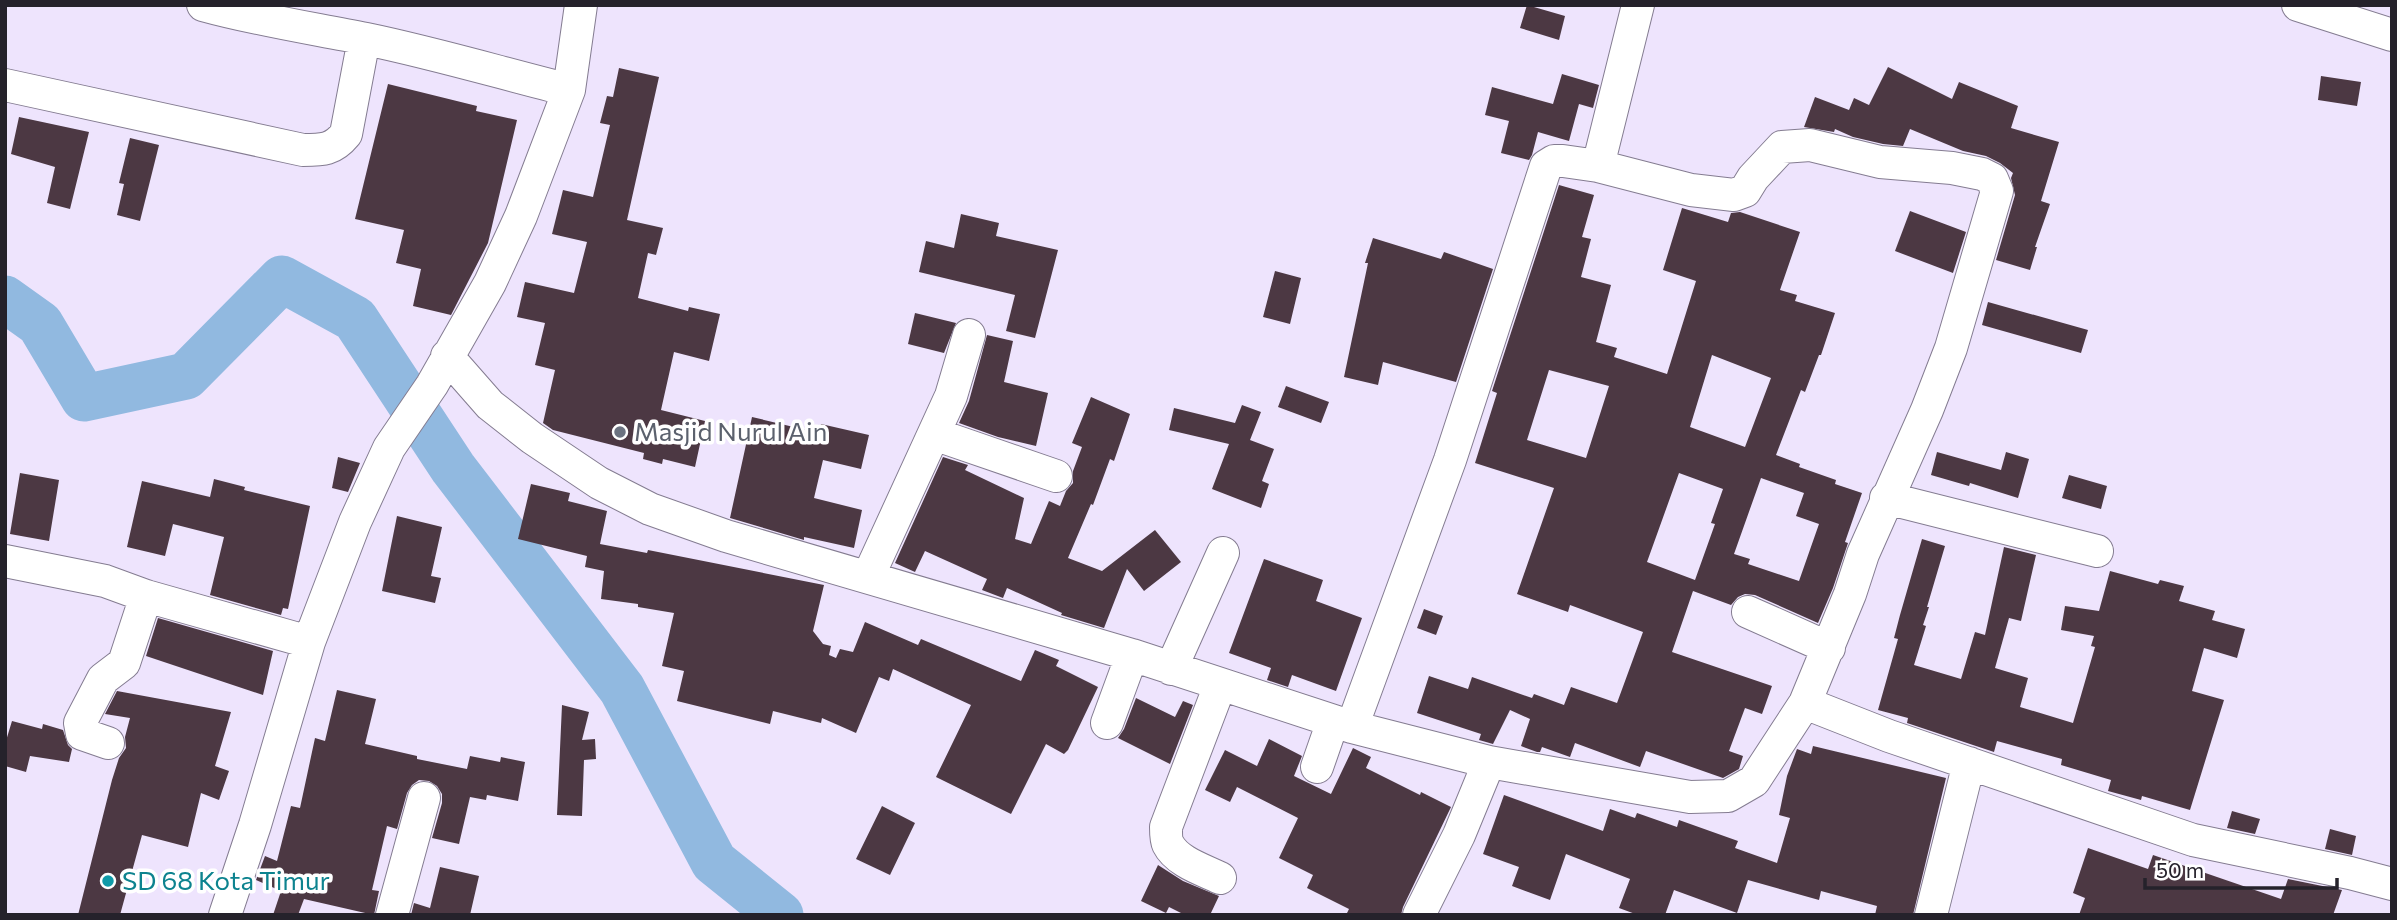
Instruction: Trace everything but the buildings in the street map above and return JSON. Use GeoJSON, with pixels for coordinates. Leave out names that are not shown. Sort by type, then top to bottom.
{"type":"FeatureCollection","features":[{"type":"Feature","properties":{"kind":"street"},"geometry":{"type":"LineString","coordinates":[[203,5],[251,19],[441,56],[569,90]]}},
{"type":"Feature","properties":{"kind":"street"},"geometry":{"type":"LineString","coordinates":[[225,915],[255,825],[309,642],[355,522],[389,448],[432,385],[490,283],[520,216],[569,90],[581,5]]}},
{"type":"Feature","properties":{"kind":"street"},"geometry":{"type":"LineString","coordinates":[[1598,166],[1638,5]]}},
{"type":"Feature","properties":{"kind":"street"},"geometry":{"type":"LineString","coordinates":[[2298,5],[2392,35]]}},
{"type":"Feature","properties":{"kind":"street"},"geometry":{"type":"LineString","coordinates":[[5,85],[303,150],[326,150],[337,145],[345,134],[364,39]]}},
{"type":"Feature","properties":{"kind":"street"},"geometry":{"type":"LineString","coordinates":[[447,356],[490,405],[532,438],[599,483],[650,509],[726,536],[1132,655],[1343,724],[1489,762],[1690,797],[1728,796],[1754,781],[1805,703],[1829,648],[1886,498],[1927,410],[1951,348],[1997,191],[1993,179],[1982,174],[1952,169],[1880,162],[1811,145],[1782,147],[1753,178],[1745,191],[1734,195],[1691,190],[1598,166],[1563,161],[1554,161],[1546,166],[1450,460],[1343,724],[1317,767]]}},
{"type":"Feature","properties":{"kind":"street"},"geometry":{"type":"LineString","coordinates":[[869,577],[951,396],[969,335]]}},
{"type":"Feature","properties":{"kind":"street"},"geometry":{"type":"LineString","coordinates":[[934,434],[1056,476]]}},
{"type":"Feature","properties":{"kind":"street"},"geometry":{"type":"LineString","coordinates":[[1886,498],[2096,551]]}},
{"type":"Feature","properties":{"kind":"street"},"geometry":{"type":"LineString","coordinates":[[1171,669],[1223,553]]}},
{"type":"Feature","properties":{"kind":"street"},"geometry":{"type":"LineString","coordinates":[[5,561],[105,582],[309,642]]}},
{"type":"Feature","properties":{"kind":"street"},"geometry":{"type":"LineString","coordinates":[[108,743],[82,734],[80,723],[103,679],[124,663],[146,596]]}},
{"type":"Feature","properties":{"kind":"street"},"geometry":{"type":"LineString","coordinates":[[1748,612],[1829,648]]}},
{"type":"Feature","properties":{"kind":"street"},"geometry":{"type":"LineString","coordinates":[[1107,723],[1132,655]]}},
{"type":"Feature","properties":{"kind":"street"},"geometry":{"type":"LineString","coordinates":[[1220,685],[1166,827],[1168,844],[1177,854],[1195,867],[1220,877]]}},
{"type":"Feature","properties":{"kind":"street"},"geometry":{"type":"LineString","coordinates":[[1805,703],[2193,840],[2392,884]]}},
{"type":"Feature","properties":{"kind":"street"},"geometry":{"type":"LineString","coordinates":[[1419,915],[1459,835],[1489,762]]}},
{"type":"Feature","properties":{"kind":"street"},"geometry":{"type":"LineString","coordinates":[[1931,915],[1969,763]]}},
{"type":"Feature","properties":{"kind":"street"},"geometry":{"type":"LineString","coordinates":[[392,915],[424,799]]}},
{"type":"Feature","properties":{"kind":"waterway"},"geometry":{"type":"LineString","coordinates":[[5,299],[40,324],[84,398],[186,376],[282,279],[355,319],[453,468],[622,689],[714,862],[780,915]]}},
{"type":"Feature","properties":{"kind":"place","name":"Masjid Nurul Ain"},"geometry":{"type":"Point","coordinates":[620,432]}},
{"type":"Feature","properties":{"kind":"place","name":"SD 68 Kota Timur"},"geometry":{"type":"Point","coordinates":[108,881]}}]}
